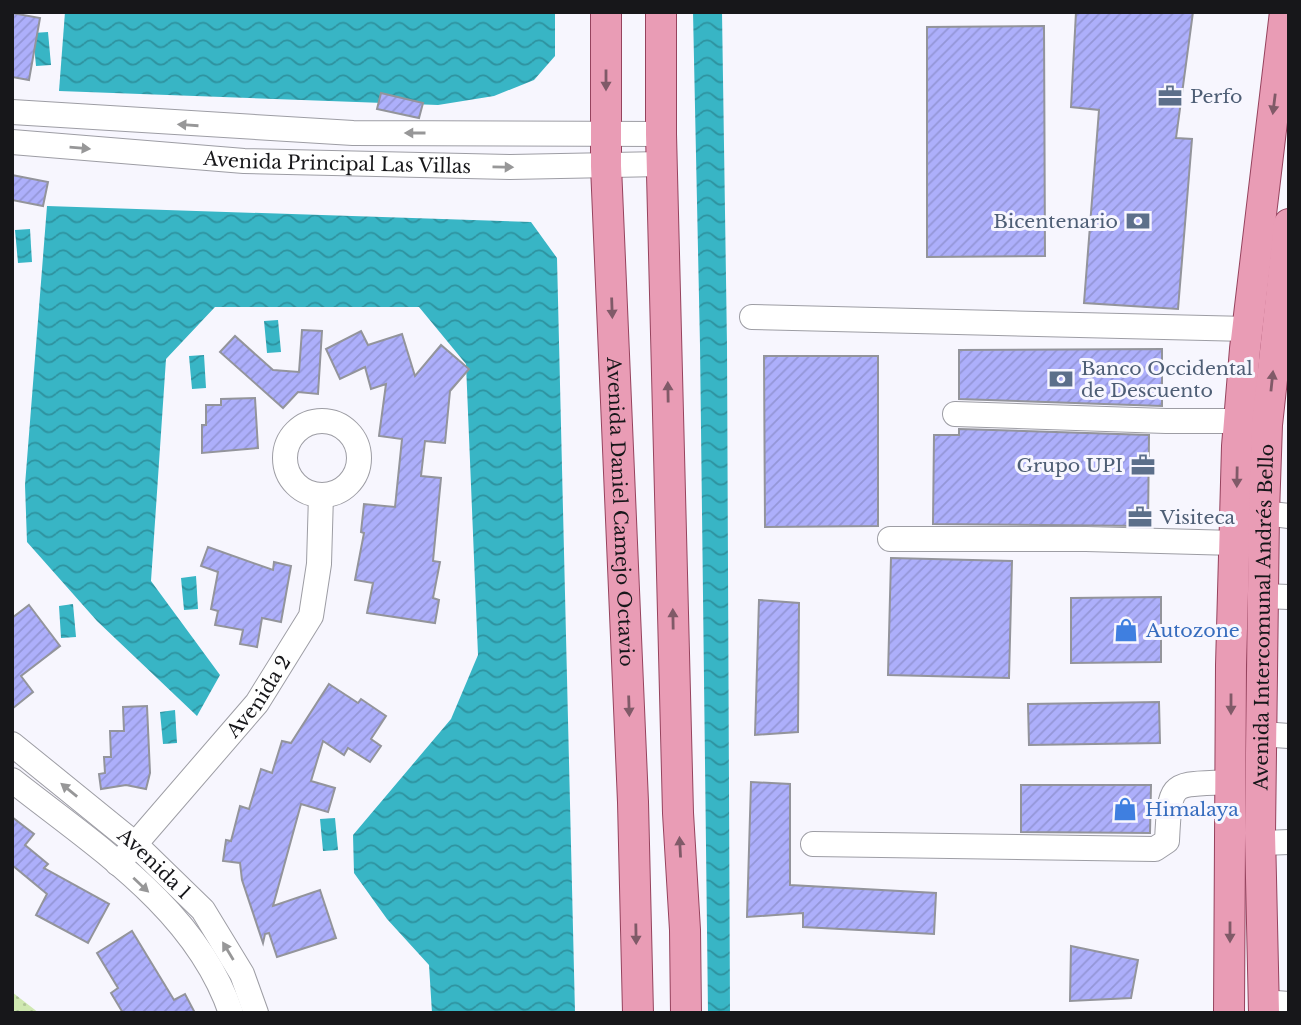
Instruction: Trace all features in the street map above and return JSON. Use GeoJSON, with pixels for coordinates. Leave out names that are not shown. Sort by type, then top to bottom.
{"type":"FeatureCollection","features":[{"type":"Feature","properties":{"kind":"main road","name":"Avenida Daniel Camejo Octavio"},"geometry":{"type":"LineString","coordinates":[[606,12],[606,166],[633,788],[638,1013]]}},
{"type":"Feature","properties":{"kind":"main road"},"geometry":{"type":"LineString","coordinates":[[661,12],[661,134],[678,813],[685,930],[686,1013]]}},
{"type":"Feature","properties":{"kind":"main road","name":"Avenida Intercomunal Andrés Bello"},"geometry":{"type":"LineString","coordinates":[[1229,1013],[1235,543],[1240,421],[1248,329],[1285,12]]}},
{"type":"Feature","properties":{"kind":"main road","name":"Avenida Intercomunal Andrés Bello"},"geometry":{"type":"LineString","coordinates":[[1272,1006],[1276,514],[1267,425],[1289,224]]}},
{"type":"Feature","properties":{"kind":"street","name":"Avenida Principal Las Villas"},"geometry":{"type":"LineString","coordinates":[[12,113],[353,133],[661,134]]}},
{"type":"Feature","properties":{"kind":"street","name":"Avenida Principal Las Villas"},"geometry":{"type":"LineString","coordinates":[[12,142],[244,160],[510,167],[662,164]]}},
{"type":"Feature","properties":{"kind":"street"},"geometry":{"type":"LineString","coordinates":[[752,317],[1248,329]]}},
{"type":"Feature","properties":{"kind":"street"},"geometry":{"type":"LineString","coordinates":[[955,414],[1240,421]]}},
{"type":"Feature","properties":{"kind":"street","name":"Avenida 2"},"geometry":{"type":"LineString","coordinates":[[118,864],[257,704],[311,616],[319,564],[321,495]]}},
{"type":"Feature","properties":{"kind":"street"},"geometry":{"type":"LineString","coordinates":[[890,539],[1086,539],[1235,543]]}},
{"type":"Feature","properties":{"kind":"street","name":"Avenida 1"},"geometry":{"type":"LineString","coordinates":[[12,744],[135,844],[202,910],[242,974],[256,1013]]}},
{"type":"Feature","properties":{"kind":"street","name":"Avenida 1"},"geometry":{"type":"LineString","coordinates":[[12,780],[118,864],[176,917],[201,953],[227,1000],[231,1013]]}},
{"type":"Feature","properties":{"kind":"street"},"geometry":{"type":"LineString","coordinates":[[814,844],[1155,849],[1167,841],[1168,807],[1172,792],[1184,785],[1231,782]]}},
{"type":"Feature","properties":{"kind":"green space"},"geometry":{"type":"Polygon","coordinates":[[[12,992],[39,1013],[12,1013],[12,992]]]}},
{"type":"Feature","properties":{"kind":"water"},"geometry":{"type":"Polygon","coordinates":[[[65,12],[555,12],[555,56],[534,80],[494,96],[438,105],[59,91],[65,12]]]}},
{"type":"Feature","properties":{"kind":"water"},"geometry":{"type":"Polygon","coordinates":[[[693,12],[722,12],[727,345],[730,1013],[708,1013],[693,12]]]}},
{"type":"Feature","properties":{"kind":"water"},"geometry":{"type":"Polygon","coordinates":[[[48,32],[51,65],[36,66],[33,33],[48,32]]]}},
{"type":"Feature","properties":{"kind":"water"},"geometry":{"type":"Polygon","coordinates":[[[47,206],[531,222],[557,258],[575,1013],[432,1013],[429,965],[387,919],[354,873],[353,835],[451,719],[478,655],[466,364],[419,307],[215,307],[166,359],[151,581],[220,675],[197,716],[97,621],[27,542],[25,485],[47,206]]]}},
{"type":"Feature","properties":{"kind":"water"},"geometry":{"type":"Polygon","coordinates":[[[30,229],[32,262],[18,263],[15,230],[30,229]]]}},
{"type":"Feature","properties":{"kind":"water"},"geometry":{"type":"Polygon","coordinates":[[[278,320],[281,352],[267,353],[264,321],[278,320]]]}},
{"type":"Feature","properties":{"kind":"water"},"geometry":{"type":"Polygon","coordinates":[[[204,355],[206,388],[192,389],[189,356],[204,355]]]}},
{"type":"Feature","properties":{"kind":"water"},"geometry":{"type":"Polygon","coordinates":[[[196,576],[198,609],[184,610],[181,578],[196,576]]]}},
{"type":"Feature","properties":{"kind":"water"},"geometry":{"type":"Polygon","coordinates":[[[73,604],[76,637],[61,638],[59,606],[73,604]]]}},
{"type":"Feature","properties":{"kind":"water"},"geometry":{"type":"Polygon","coordinates":[[[175,710],[177,743],[163,744],[160,712],[175,710]]]}},
{"type":"Feature","properties":{"kind":"water"},"geometry":{"type":"Polygon","coordinates":[[[335,818],[338,850],[323,851],[320,819],[335,818]]]}},
{"type":"Feature","properties":{"kind":"building"},"geometry":{"type":"Polygon","coordinates":[[[1076,12],[1193,12],[1176,138],[1192,139],[1178,309],[1084,303],[1099,110],[1071,107],[1076,12]]]}},
{"type":"Feature","properties":{"kind":"building"},"geometry":{"type":"Polygon","coordinates":[[[12,13],[40,18],[29,80],[12,77],[12,13]]]}},
{"type":"Feature","properties":{"kind":"building"},"geometry":{"type":"Polygon","coordinates":[[[1044,26],[1045,256],[927,257],[927,27],[1044,26]]]}},
{"type":"Feature","properties":{"kind":"building"},"geometry":{"type":"Polygon","coordinates":[[[381,93],[423,103],[419,118],[377,109],[381,93]]]}},
{"type":"Feature","properties":{"kind":"building"},"geometry":{"type":"Polygon","coordinates":[[[12,175],[48,182],[43,206],[12,200],[12,175]]]}},
{"type":"Feature","properties":{"kind":"building"},"geometry":{"type":"Polygon","coordinates":[[[302,330],[322,331],[318,394],[298,392],[283,408],[220,352],[235,336],[273,370],[299,372],[302,330]]]}},
{"type":"Feature","properties":{"kind":"building"},"geometry":{"type":"Polygon","coordinates":[[[361,331],[368,345],[402,334],[415,376],[441,345],[469,369],[450,391],[445,443],[425,441],[421,476],[441,478],[433,561],[440,562],[433,598],[439,600],[435,623],[367,613],[373,583],[355,580],[364,533],[361,532],[364,504],[395,507],[402,439],[379,436],[386,384],[371,389],[365,367],[340,379],[326,349],[361,331]]]}},
{"type":"Feature","properties":{"kind":"building","name":"Banco Occidental de Descuento"},"geometry":{"type":"Polygon","coordinates":[[[1162,349],[1162,406],[959,399],[959,350],[1162,349]]]}},
{"type":"Feature","properties":{"kind":"building"},"geometry":{"type":"Polygon","coordinates":[[[764,356],[878,356],[878,526],[765,527],[764,356]]]}},
{"type":"Feature","properties":{"kind":"building"},"geometry":{"type":"Polygon","coordinates":[[[255,398],[258,448],[202,453],[202,425],[206,425],[206,405],[221,405],[221,399],[255,398]]]}},
{"type":"Feature","properties":{"kind":"building"},"geometry":{"type":"Polygon","coordinates":[[[959,429],[1149,435],[1148,526],[933,524],[934,435],[959,435],[959,429]]]}},
{"type":"Feature","properties":{"kind":"building"},"geometry":{"type":"Polygon","coordinates":[[[208,547],[273,570],[274,562],[291,566],[281,622],[262,618],[257,647],[240,644],[243,630],[215,625],[218,611],[211,609],[218,572],[201,566],[208,547]]]}},
{"type":"Feature","properties":{"kind":"building"},"geometry":{"type":"Polygon","coordinates":[[[891,558],[1012,561],[1009,678],[888,675],[891,558]]]}},
{"type":"Feature","properties":{"kind":"building"},"geometry":{"type":"Polygon","coordinates":[[[1161,597],[1161,662],[1071,663],[1071,598],[1161,597]]]}},
{"type":"Feature","properties":{"kind":"building"},"geometry":{"type":"Polygon","coordinates":[[[759,600],[799,603],[798,732],[755,735],[759,600]]]}},
{"type":"Feature","properties":{"kind":"building"},"geometry":{"type":"Polygon","coordinates":[[[29,605],[60,646],[21,676],[33,692],[12,709],[12,618],[29,605]]]}},
{"type":"Feature","properties":{"kind":"building"},"geometry":{"type":"Polygon","coordinates":[[[329,684],[358,703],[361,699],[386,716],[371,739],[381,746],[370,762],[348,748],[344,755],[323,741],[311,781],[335,788],[328,812],[301,804],[273,906],[320,890],[336,938],[277,957],[269,933],[265,934],[263,943],[242,880],[240,863],[223,861],[226,840],[231,841],[240,806],[249,809],[261,769],[272,773],[282,741],[291,743],[329,684]]]}},
{"type":"Feature","properties":{"kind":"building"},"geometry":{"type":"Polygon","coordinates":[[[1159,702],[1160,743],[1029,745],[1028,704],[1159,702]]]}},
{"type":"Feature","properties":{"kind":"building"},"geometry":{"type":"Polygon","coordinates":[[[147,706],[150,773],[146,789],[126,785],[101,789],[99,774],[105,773],[104,757],[111,757],[110,731],[124,731],[123,707],[147,706]]]}},
{"type":"Feature","properties":{"kind":"building"},"geometry":{"type":"Polygon","coordinates":[[[751,782],[790,784],[790,885],[936,893],[934,934],[803,927],[803,913],[747,917],[751,782]]]}},
{"type":"Feature","properties":{"kind":"building"},"geometry":{"type":"Polygon","coordinates":[[[1021,785],[1151,785],[1150,833],[1021,832],[1021,785]]]}},
{"type":"Feature","properties":{"kind":"building"},"geometry":{"type":"Polygon","coordinates":[[[12,817],[34,834],[25,845],[48,864],[44,868],[109,904],[88,943],[36,915],[47,894],[12,865],[12,817]]]}},
{"type":"Feature","properties":{"kind":"building"},"geometry":{"type":"Polygon","coordinates":[[[132,931],[174,1000],[185,994],[195,1013],[123,1013],[111,993],[118,988],[97,953],[132,931]]]}},
{"type":"Feature","properties":{"kind":"building"},"geometry":{"type":"Polygon","coordinates":[[[1071,946],[1138,960],[1131,998],[1070,1001],[1071,946]]]}},
{"type":"Feature","properties":{"kind":"place","name":"Perfo"},"geometry":{"type":"Point","coordinates":[1170,96]}},
{"type":"Feature","properties":{"kind":"place","name":"Bicentenario"},"geometry":{"type":"Point","coordinates":[1138,221]}},
{"type":"Feature","properties":{"kind":"place","name":"Banco Occidental de Descuento"},"geometry":{"type":"Point","coordinates":[1061,379]}},
{"type":"Feature","properties":{"kind":"place","name":"Grupo UPI"},"geometry":{"type":"Point","coordinates":[1143,465]}},
{"type":"Feature","properties":{"kind":"place","name":"Visiteca"},"geometry":{"type":"Point","coordinates":[1140,517]}},
{"type":"Feature","properties":{"kind":"place","name":"Autozone"},"geometry":{"type":"Point","coordinates":[1126,630]}},
{"type":"Feature","properties":{"kind":"place","name":"Himalaya"},"geometry":{"type":"Point","coordinates":[1125,809]}}]}
